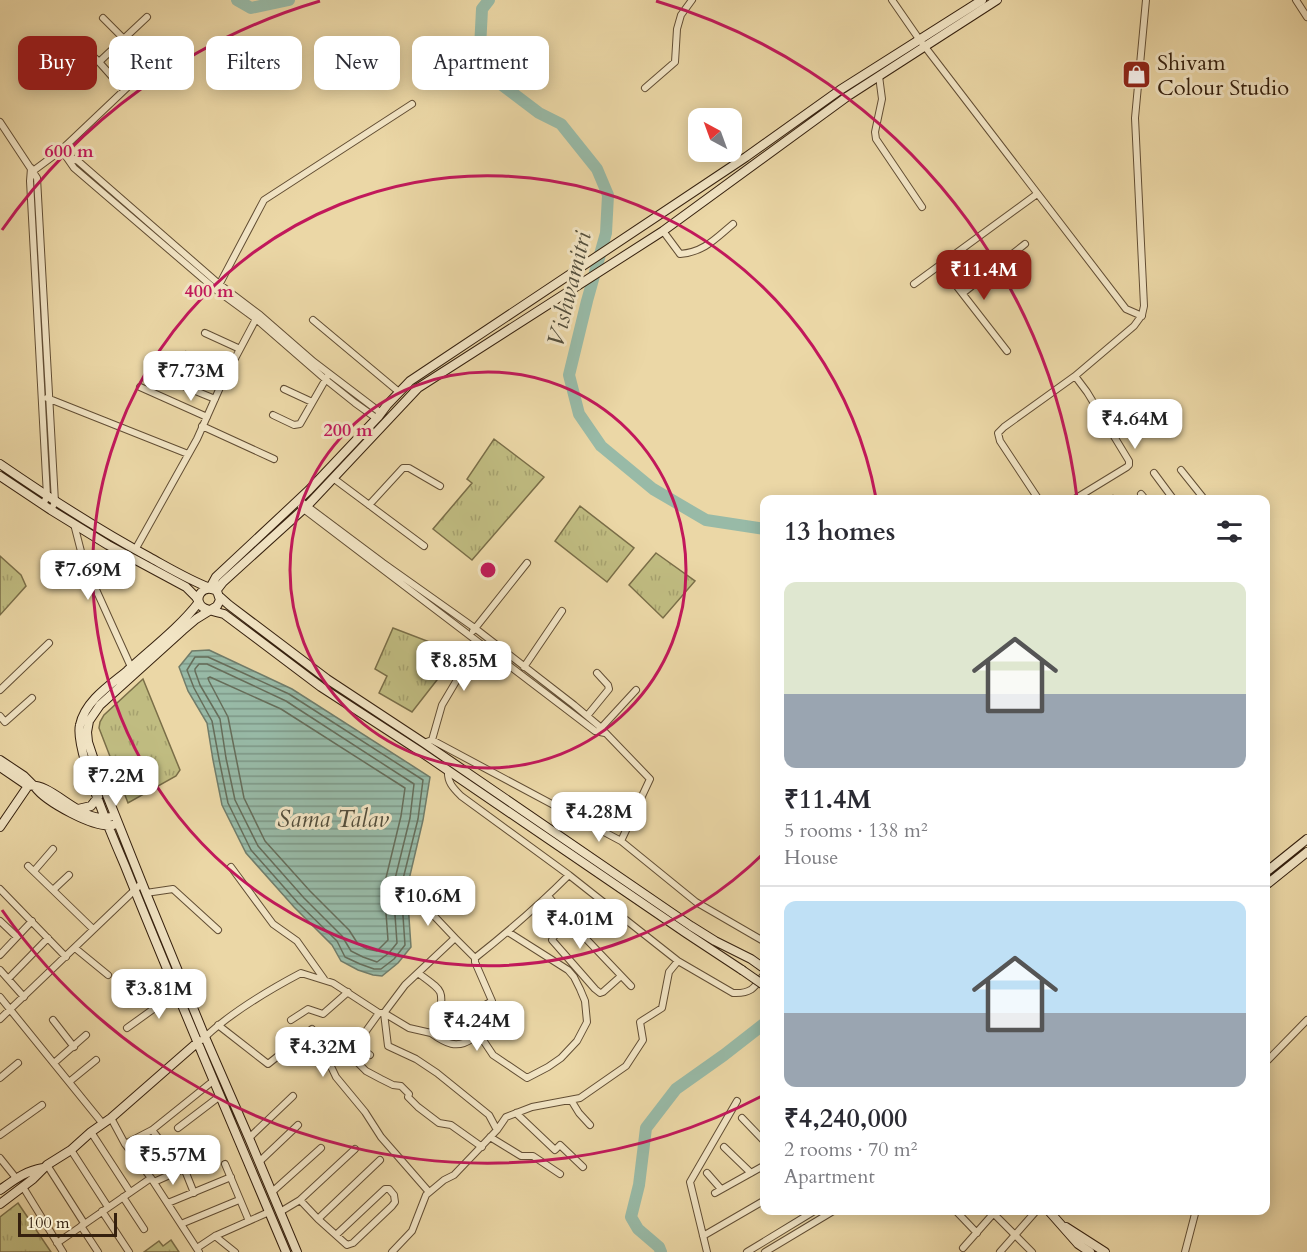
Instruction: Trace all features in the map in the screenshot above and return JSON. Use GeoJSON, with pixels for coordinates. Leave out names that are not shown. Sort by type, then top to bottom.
{"type":"FeatureCollection","features":[{"type":"Feature","properties":{"kind":"main road"},"geometry":{"type":"LineString","coordinates":[[301,504],[378,419],[417,388],[663,231],[982,0]]}},
{"type":"Feature","properties":{"kind":"main road"},"geometry":{"type":"LineString","coordinates":[[286,1252],[197,1043],[112,821],[88,742],[89,721],[94,712],[183,630],[217,606],[219,603],[216,577],[333,478],[410,381],[746,157],[840,90],[997,0]]}},
{"type":"Feature","properties":{"kind":"main road"},"geometry":{"type":"LineString","coordinates":[[515,311],[520,322]]}},
{"type":"Feature","properties":{"kind":"main road"},"geometry":{"type":"LineString","coordinates":[[0,464],[74,524],[186,587],[204,608],[224,614],[284,653],[448,770],[760,983]]}},
{"type":"Feature","properties":{"kind":"main road"},"geometry":{"type":"LineString","coordinates":[[0,476],[216,592],[284,653]]}},
{"type":"Feature","properties":{"kind":"main road"},"geometry":{"type":"LineString","coordinates":[[112,821],[98,797],[81,743],[79,733],[83,716],[96,698],[178,626],[199,602],[201,592],[207,588],[216,592]]}},
{"type":"Feature","properties":{"kind":"main road"},"geometry":{"type":"LineString","coordinates":[[314,675],[428,741],[691,926],[751,959],[760,967]]}},
{"type":"Feature","properties":{"kind":"main road"},"geometry":{"type":"LineString","coordinates":[[0,760],[24,776],[40,793],[73,814],[93,822],[112,821]]}},
{"type":"Feature","properties":{"kind":"main road"},"geometry":{"type":"LineString","coordinates":[[0,767],[32,786],[42,787],[77,809],[94,817],[112,821]]}},
{"type":"Feature","properties":{"kind":"main road"},"geometry":{"type":"LineString","coordinates":[[0,827],[32,786]]}},
{"type":"Feature","properties":{"kind":"main road"},"geometry":{"type":"LineString","coordinates":[[77,809],[91,806],[98,797]]}},
{"type":"Feature","properties":{"kind":"main road"},"geometry":{"type":"LineString","coordinates":[[1270,869],[1307,839]]}},
{"type":"Feature","properties":{"kind":"main road"},"geometry":{"type":"LineString","coordinates":[[1270,882],[1307,852]]}},
{"type":"Feature","properties":{"kind":"main road"},"geometry":{"type":"LineString","coordinates":[[138,886],[146,893],[204,1037],[297,1252]]}},
{"type":"Feature","properties":{"kind":"main road"},"geometry":{"type":"LineString","coordinates":[[0,1204],[111,1118],[204,1037]]}},
{"type":"Feature","properties":{"kind":"main road"},"geometry":{"type":"LineString","coordinates":[[245,1156],[255,1151]]}},
{"type":"Feature","properties":{"kind":"main road"},"geometry":{"type":"LineString","coordinates":[[0,1190],[16,1178],[32,1170],[45,1167]]}},
{"type":"Feature","properties":{"kind":"main road"},"geometry":{"type":"LineString","coordinates":[[1052,1215],[1078,1244],[1090,1252]]}},
{"type":"Feature","properties":{"kind":"main road"},"geometry":{"type":"LineString","coordinates":[[1058,1222],[1105,1252]]}},
{"type":"Feature","properties":{"kind":"street"},"geometry":{"type":"LineString","coordinates":[[645,88],[675,62],[681,15],[692,0]]}},
{"type":"Feature","properties":{"kind":"street"},"geometry":{"type":"LineString","coordinates":[[892,0],[922,43],[1126,309],[1142,316]]}},
{"type":"Feature","properties":{"kind":"street"},"geometry":{"type":"LineString","coordinates":[[1036,495],[1002,444],[998,433],[1075,376],[1134,326],[1142,316],[1144,306],[1135,118],[1146,0]]}},
{"type":"Feature","properties":{"kind":"street"},"geometry":{"type":"LineString","coordinates":[[1296,0],[1307,17]]}},
{"type":"Feature","properties":{"kind":"street"},"geometry":{"type":"LineString","coordinates":[[127,36],[147,17]]}},
{"type":"Feature","properties":{"kind":"street"},"geometry":{"type":"LineString","coordinates":[[103,18],[121,36]]}},
{"type":"Feature","properties":{"kind":"street"},"geometry":{"type":"LineString","coordinates":[[109,53],[99,62],[109,73]]}},
{"type":"Feature","properties":{"kind":"street"},"geometry":{"type":"LineString","coordinates":[[879,76],[882,99],[875,132],[876,139],[922,207]]}},
{"type":"Feature","properties":{"kind":"street"},"geometry":{"type":"LineString","coordinates":[[32,169],[56,154],[124,90]]}},
{"type":"Feature","properties":{"kind":"street"},"geometry":{"type":"LineString","coordinates":[[217,287],[264,200],[412,104]]}},
{"type":"Feature","properties":{"kind":"street"},"geometry":{"type":"LineString","coordinates":[[0,122],[32,169],[30,182],[46,398],[49,503]]}},
{"type":"Feature","properties":{"kind":"street"},"geometry":{"type":"LineString","coordinates":[[56,154],[65,155],[74,168],[217,287],[257,316],[355,403],[378,419]]}},
{"type":"Feature","properties":{"kind":"street"},"geometry":{"type":"LineString","coordinates":[[914,284],[1037,194]]}},
{"type":"Feature","properties":{"kind":"street"},"geometry":{"type":"LineString","coordinates":[[663,231],[681,254],[693,253],[705,248],[732,224]]}},
{"type":"Feature","properties":{"kind":"street"},"geometry":{"type":"LineString","coordinates":[[963,293],[1025,244]]}},
{"type":"Feature","properties":{"kind":"street"},"geometry":{"type":"LineString","coordinates":[[941,266],[1007,351]]}},
{"type":"Feature","properties":{"kind":"street"},"geometry":{"type":"LineString","coordinates":[[135,550],[188,454],[257,316]]}},
{"type":"Feature","properties":{"kind":"street"},"geometry":{"type":"LineString","coordinates":[[313,320],[399,392]]}},
{"type":"Feature","properties":{"kind":"street"},"geometry":{"type":"LineString","coordinates":[[205,333],[240,349]]}},
{"type":"Feature","properties":{"kind":"street"},"geometry":{"type":"LineString","coordinates":[[186,355],[227,375]]}},
{"type":"Feature","properties":{"kind":"street"},"geometry":{"type":"LineString","coordinates":[[1075,376],[1093,402],[1129,465],[1081,495]]}},
{"type":"Feature","properties":{"kind":"street"},"geometry":{"type":"LineString","coordinates":[[273,415],[297,425],[301,422],[327,377]]}},
{"type":"Feature","properties":{"kind":"street"},"geometry":{"type":"LineString","coordinates":[[176,383],[215,399]]}},
{"type":"Feature","properties":{"kind":"street"},"geometry":{"type":"LineString","coordinates":[[140,387],[207,417]]}},
{"type":"Feature","properties":{"kind":"street"},"geometry":{"type":"LineString","coordinates":[[284,389],[312,402]]}},
{"type":"Feature","properties":{"kind":"street"},"geometry":{"type":"LineString","coordinates":[[46,398],[188,454]]}},
{"type":"Feature","properties":{"kind":"street"},"geometry":{"type":"LineString","coordinates":[[202,426],[274,459]]}},
{"type":"Feature","properties":{"kind":"street"},"geometry":{"type":"LineString","coordinates":[[369,505],[401,469],[406,467],[440,486]]}},
{"type":"Feature","properties":{"kind":"street"},"geometry":{"type":"LineString","coordinates":[[1181,470],[1201,495]]}},
{"type":"Feature","properties":{"kind":"street"},"geometry":{"type":"LineString","coordinates":[[1154,473],[1170,495]]}},
{"type":"Feature","properties":{"kind":"street"},"geometry":{"type":"LineString","coordinates":[[333,478],[424,546]]}},
{"type":"Feature","properties":{"kind":"street"},"geometry":{"type":"LineString","coordinates":[[301,504],[595,731],[603,731]]}},
{"type":"Feature","properties":{"kind":"street"},"geometry":{"type":"LineString","coordinates":[[74,524],[84,563],[131,667]]}},
{"type":"Feature","properties":{"kind":"street"},"geometry":{"type":"LineString","coordinates":[[469,635],[527,563]]}},
{"type":"Feature","properties":{"kind":"street"},"geometry":{"type":"LineString","coordinates":[[415,590],[476,628],[587,716],[650,779],[621,841]]}},
{"type":"Feature","properties":{"kind":"street"},"geometry":{"type":"LineString","coordinates":[[524,667],[562,611]]}},
{"type":"Feature","properties":{"kind":"street"},"geometry":{"type":"LineString","coordinates":[[0,690],[49,643]]}},
{"type":"Feature","properties":{"kind":"street"},"geometry":{"type":"LineString","coordinates":[[500,648],[464,668],[442,705],[428,741],[621,841],[696,902],[760,939]]}},
{"type":"Feature","properties":{"kind":"street"},"geometry":{"type":"LineString","coordinates":[[587,716],[609,689],[597,673]]}},
{"type":"Feature","properties":{"kind":"street"},"geometry":{"type":"LineString","coordinates":[[603,731],[636,690]]}},
{"type":"Feature","properties":{"kind":"street"},"geometry":{"type":"LineString","coordinates":[[0,716],[5,722],[32,698]]}},
{"type":"Feature","properties":{"kind":"street"},"geometry":{"type":"LineString","coordinates":[[448,770],[447,777],[451,786],[461,796],[569,875],[678,961],[733,993],[752,990],[760,978]]}},
{"type":"Feature","properties":{"kind":"street"},"geometry":{"type":"LineString","coordinates":[[53,849],[31,868],[93,929]]}},
{"type":"Feature","properties":{"kind":"street"},"geometry":{"type":"LineString","coordinates":[[231,867],[273,924],[297,941],[324,980]]}},
{"type":"Feature","properties":{"kind":"street"},"geometry":{"type":"LineString","coordinates":[[54,890],[69,875]]}},
{"type":"Feature","properties":{"kind":"street"},"geometry":{"type":"LineString","coordinates":[[475,958],[508,932],[569,875]]}},
{"type":"Feature","properties":{"kind":"street"},"geometry":{"type":"LineString","coordinates":[[0,1019],[138,886]]}},
{"type":"Feature","properties":{"kind":"street"},"geometry":{"type":"LineString","coordinates":[[0,889],[66,957]]}},
{"type":"Feature","properties":{"kind":"street"},"geometry":{"type":"LineString","coordinates":[[146,893],[172,889],[218,930]]}},
{"type":"Feature","properties":{"kind":"street"},"geometry":{"type":"LineString","coordinates":[[548,896],[632,986]]}},
{"type":"Feature","properties":{"kind":"street"},"geometry":{"type":"LineString","coordinates":[[418,899],[475,958],[492,1001],[452,1024],[439,1022]]}},
{"type":"Feature","properties":{"kind":"street"},"geometry":{"type":"LineString","coordinates":[[0,921],[17,937]]}},
{"type":"Feature","properties":{"kind":"street"},"geometry":{"type":"LineString","coordinates":[[0,955],[32,921]]}},
{"type":"Feature","properties":{"kind":"street"},"geometry":{"type":"LineString","coordinates":[[570,922],[552,940],[595,989],[600,993],[603,992],[621,976]]}},
{"type":"Feature","properties":{"kind":"street"},"geometry":{"type":"LineString","coordinates":[[204,1037],[273,988],[301,973],[333,983],[409,1028],[431,1033],[447,1044],[466,1043],[473,1038],[483,1040],[493,1055],[527,1078],[561,1058],[577,1041],[587,1022],[585,1002],[574,977],[568,970],[508,932]]}},
{"type":"Feature","properties":{"kind":"street"},"geometry":{"type":"LineString","coordinates":[[8,979],[48,938]]}},
{"type":"Feature","properties":{"kind":"street"},"geometry":{"type":"LineString","coordinates":[[345,1056],[405,985],[455,938]]}},
{"type":"Feature","properties":{"kind":"street"},"geometry":{"type":"LineString","coordinates":[[75,948],[108,975]]}},
{"type":"Feature","properties":{"kind":"street"},"geometry":{"type":"LineString","coordinates":[[392,1252],[412,1231],[423,1201],[429,1192],[454,1175],[482,1147],[506,1117],[532,1107],[580,1098],[626,1066],[643,1040],[639,1022],[662,1008],[669,972],[678,961]]}},
{"type":"Feature","properties":{"kind":"street"},"geometry":{"type":"LineString","coordinates":[[0,970],[24,997]]}},
{"type":"Feature","properties":{"kind":"street"},"geometry":{"type":"LineString","coordinates":[[418,973],[442,993],[439,1022],[431,1033]]}},
{"type":"Feature","properties":{"kind":"street"},"geometry":{"type":"LineString","coordinates":[[127,1028],[177,992]]}},
{"type":"Feature","properties":{"kind":"street"},"geometry":{"type":"LineString","coordinates":[[291,1020],[308,1009],[323,1014],[348,992]]}},
{"type":"Feature","properties":{"kind":"street"},"geometry":{"type":"LineString","coordinates":[[0,997],[103,1124]]}},
{"type":"Feature","properties":{"kind":"street"},"geometry":{"type":"LineString","coordinates":[[486,1005],[492,1012],[496,1011],[510,1018]]}},
{"type":"Feature","properties":{"kind":"street"},"geometry":{"type":"LineString","coordinates":[[382,1013],[388,1046],[416,1059],[437,1073],[489,1115],[497,1130]]}},
{"type":"Feature","properties":{"kind":"street"},"geometry":{"type":"LineString","coordinates":[[53,1020],[74,1047]]}},
{"type":"Feature","properties":{"kind":"street"},"geometry":{"type":"LineString","coordinates":[[1270,1058],[1307,1020]]}},
{"type":"Feature","properties":{"kind":"street"},"geometry":{"type":"LineString","coordinates":[[218,1025],[268,1064],[312,1029],[336,1077],[381,1137],[429,1192]]}},
{"type":"Feature","properties":{"kind":"street"},"geometry":{"type":"LineString","coordinates":[[54,1063],[86,1035]]}},
{"type":"Feature","properties":{"kind":"street"},"geometry":{"type":"LineString","coordinates":[[321,1044],[357,1062],[366,1071],[381,1079],[401,1086],[418,1107],[439,1123],[451,1125],[482,1147]]}},
{"type":"Feature","properties":{"kind":"street"},"geometry":{"type":"LineString","coordinates":[[356,1045],[370,1055]]}},
{"type":"Feature","properties":{"kind":"street"},"geometry":{"type":"LineString","coordinates":[[69,1082],[96,1060]]}},
{"type":"Feature","properties":{"kind":"street"},"geometry":{"type":"LineString","coordinates":[[0,1078],[18,1063]]}},
{"type":"Feature","properties":{"kind":"street"},"geometry":{"type":"LineString","coordinates":[[125,1144],[152,1130],[213,1081]]}},
{"type":"Feature","properties":{"kind":"street"},"geometry":{"type":"LineString","coordinates":[[178,1128],[220,1096]]}},
{"type":"Feature","properties":{"kind":"street"},"geometry":{"type":"LineString","coordinates":[[249,1138],[293,1096]]}},
{"type":"Feature","properties":{"kind":"street"},"geometry":{"type":"LineString","coordinates":[[571,1100],[590,1125]]}},
{"type":"Feature","properties":{"kind":"street"},"geometry":{"type":"LineString","coordinates":[[707,1252],[690,1182],[738,1101]]}},
{"type":"Feature","properties":{"kind":"street"},"geometry":{"type":"LineString","coordinates":[[0,1135],[42,1105]]}},
{"type":"Feature","properties":{"kind":"street"},"geometry":{"type":"LineString","coordinates":[[516,1113],[555,1150],[560,1145],[584,1167]]}},
{"type":"Feature","properties":{"kind":"street"},"geometry":{"type":"LineString","coordinates":[[111,1118],[125,1144],[153,1180],[198,1250],[215,1236],[269,1212]]}},
{"type":"Feature","properties":{"kind":"street"},"geometry":{"type":"LineString","coordinates":[[742,1118],[760,1137]]}},
{"type":"Feature","properties":{"kind":"street"},"geometry":{"type":"LineString","coordinates":[[260,1162],[298,1125]]}},
{"type":"Feature","properties":{"kind":"street"},"geometry":{"type":"LineString","coordinates":[[152,1130],[183,1169],[195,1193]]}},
{"type":"Feature","properties":{"kind":"street"},"geometry":{"type":"LineString","coordinates":[[91,1132],[130,1192]]}},
{"type":"Feature","properties":{"kind":"street"},"geometry":{"type":"LineString","coordinates":[[490,1137],[521,1156],[533,1156],[560,1174]]}},
{"type":"Feature","properties":{"kind":"street"},"geometry":{"type":"LineString","coordinates":[[724,1147],[752,1173]]}},
{"type":"Feature","properties":{"kind":"street"},"geometry":{"type":"LineString","coordinates":[[272,1192],[321,1148]]}},
{"type":"Feature","properties":{"kind":"street"},"geometry":{"type":"LineString","coordinates":[[280,1212],[300,1200],[355,1149]]}},
{"type":"Feature","properties":{"kind":"street"},"geometry":{"type":"LineString","coordinates":[[71,1150],[129,1252]]}},
{"type":"Feature","properties":{"kind":"street"},"geometry":{"type":"LineString","coordinates":[[0,1158],[16,1178]]}},
{"type":"Feature","properties":{"kind":"street"},"geometry":{"type":"LineString","coordinates":[[318,1219],[380,1160]]}},
{"type":"Feature","properties":{"kind":"street"},"geometry":{"type":"LineString","coordinates":[[225,1164],[249,1221]]}},
{"type":"Feature","properties":{"kind":"street"},"geometry":{"type":"LineString","coordinates":[[45,1167],[98,1252]]}},
{"type":"Feature","properties":{"kind":"street"},"geometry":{"type":"LineString","coordinates":[[707,1173],[718,1191],[760,1167]]}},
{"type":"Feature","properties":{"kind":"street"},"geometry":{"type":"LineString","coordinates":[[57,1243],[130,1192],[153,1180],[183,1169]]}},
{"type":"Feature","properties":{"kind":"street"},"geometry":{"type":"LineString","coordinates":[[168,1203],[231,1178]]}},
{"type":"Feature","properties":{"kind":"street"},"geometry":{"type":"LineString","coordinates":[[23,1187],[63,1252]]}},
{"type":"Feature","properties":{"kind":"street"},"geometry":{"type":"LineString","coordinates":[[300,1200],[318,1219],[347,1245],[353,1243],[392,1206],[395,1202],[394,1195],[386,1189],[336,1235]]}},
{"type":"Feature","properties":{"kind":"street"},"geometry":{"type":"LineString","coordinates":[[123,1197],[144,1230]]}},
{"type":"Feature","properties":{"kind":"street"},"geometry":{"type":"LineString","coordinates":[[181,1224],[239,1200]]}},
{"type":"Feature","properties":{"kind":"street"},"geometry":{"type":"LineString","coordinates":[[703,1236],[760,1203]]}},
{"type":"Feature","properties":{"kind":"street"},"geometry":{"type":"LineString","coordinates":[[747,1252],[808,1215]]}},
{"type":"Feature","properties":{"kind":"street"},"geometry":{"type":"LineString","coordinates":[[765,1252],[827,1215]]}},
{"type":"Feature","properties":{"kind":"street"},"geometry":{"type":"LineString","coordinates":[[960,1215],[977,1233]]}},
{"type":"Feature","properties":{"kind":"street"},"geometry":{"type":"LineString","coordinates":[[963,1248],[990,1215]]}},
{"type":"Feature","properties":{"kind":"street"},"geometry":{"type":"LineString","coordinates":[[995,1215],[1032,1252]]}},
{"type":"Feature","properties":{"kind":"street"},"geometry":{"type":"LineString","coordinates":[[1000,1252],[1033,1215]]}},
{"type":"Feature","properties":{"kind":"street"},"geometry":{"type":"LineString","coordinates":[[1185,1252],[1195,1215]]}},
{"type":"Feature","properties":{"kind":"street"},"geometry":{"type":"LineString","coordinates":[[215,1236],[235,1252]]}},
{"type":"Feature","properties":{"kind":"street"},"geometry":{"type":"LineString","coordinates":[[772,1237],[777,1245]]}},
{"type":"Feature","properties":{"kind":"green space"},"geometry":{"type":"Polygon","coordinates":[[[494,439],[544,477],[472,560],[433,529],[472,483],[467,479],[494,439]]]}},
{"type":"Feature","properties":{"kind":"green space"},"geometry":{"type":"Polygon","coordinates":[[[580,506],[634,548],[607,582],[555,541],[580,506]]]}},
{"type":"Feature","properties":{"kind":"green space"},"geometry":{"type":"Polygon","coordinates":[[[656,553],[695,581],[663,618],[629,585],[656,553]]]}},
{"type":"Feature","properties":{"kind":"green space"},"geometry":{"type":"Polygon","coordinates":[[[0,556],[21,575],[26,586],[0,615],[0,556]]]}},
{"type":"Feature","properties":{"kind":"green space"},"geometry":{"type":"Polygon","coordinates":[[[393,628],[448,649],[451,662],[412,712],[379,693],[387,676],[375,669],[393,628]]]}},
{"type":"Feature","properties":{"kind":"green space"},"geometry":{"type":"Polygon","coordinates":[[[143,679],[180,770],[176,776],[128,803],[99,728],[104,715],[143,679]]]}},
{"type":"Feature","properties":{"kind":"green space"},"geometry":{"type":"Polygon","coordinates":[[[18,1203],[51,1252],[0,1252],[0,1217],[18,1203]]]}},
{"type":"Feature","properties":{"kind":"green space"},"geometry":{"type":"Polygon","coordinates":[[[171,1240],[179,1252],[144,1252],[159,1241],[163,1246],[171,1240]]]}},
{"type":"Feature","properties":{"kind":"water","name":"Sama Talav"},"geometry":{"type":"Polygon","coordinates":[[[209,650],[292,689],[430,777],[423,820],[407,888],[411,947],[398,963],[382,976],[358,970],[341,961],[332,945],[294,907],[246,853],[222,805],[207,723],[188,691],[179,667],[192,651],[209,650]]]}},
{"type":"Feature","properties":{"kind":"waterway","name":"Vishwamitri"},"geometry":{"type":"LineString","coordinates":[[237,0],[251,8],[289,0]]}},
{"type":"Feature","properties":{"kind":"waterway","name":"Vishwamitri"},"geometry":{"type":"LineString","coordinates":[[489,0],[482,9],[480,48],[502,85],[539,113],[561,124],[597,169],[608,195],[606,233],[569,375],[579,414],[601,446],[653,489],[706,520],[760,528]]}},
{"type":"Feature","properties":{"kind":"waterway","name":"Vishwamitri"},"geometry":{"type":"LineString","coordinates":[[661,1252],[659,1247],[638,1229],[631,1217],[639,1185],[646,1128],[676,1089],[760,1027]]}},
{"type":"Feature","properties":{"kind":"place","name":"Shivam Colour Studio"},"geometry":{"type":"Point","coordinates":[1136,75]}}]}
